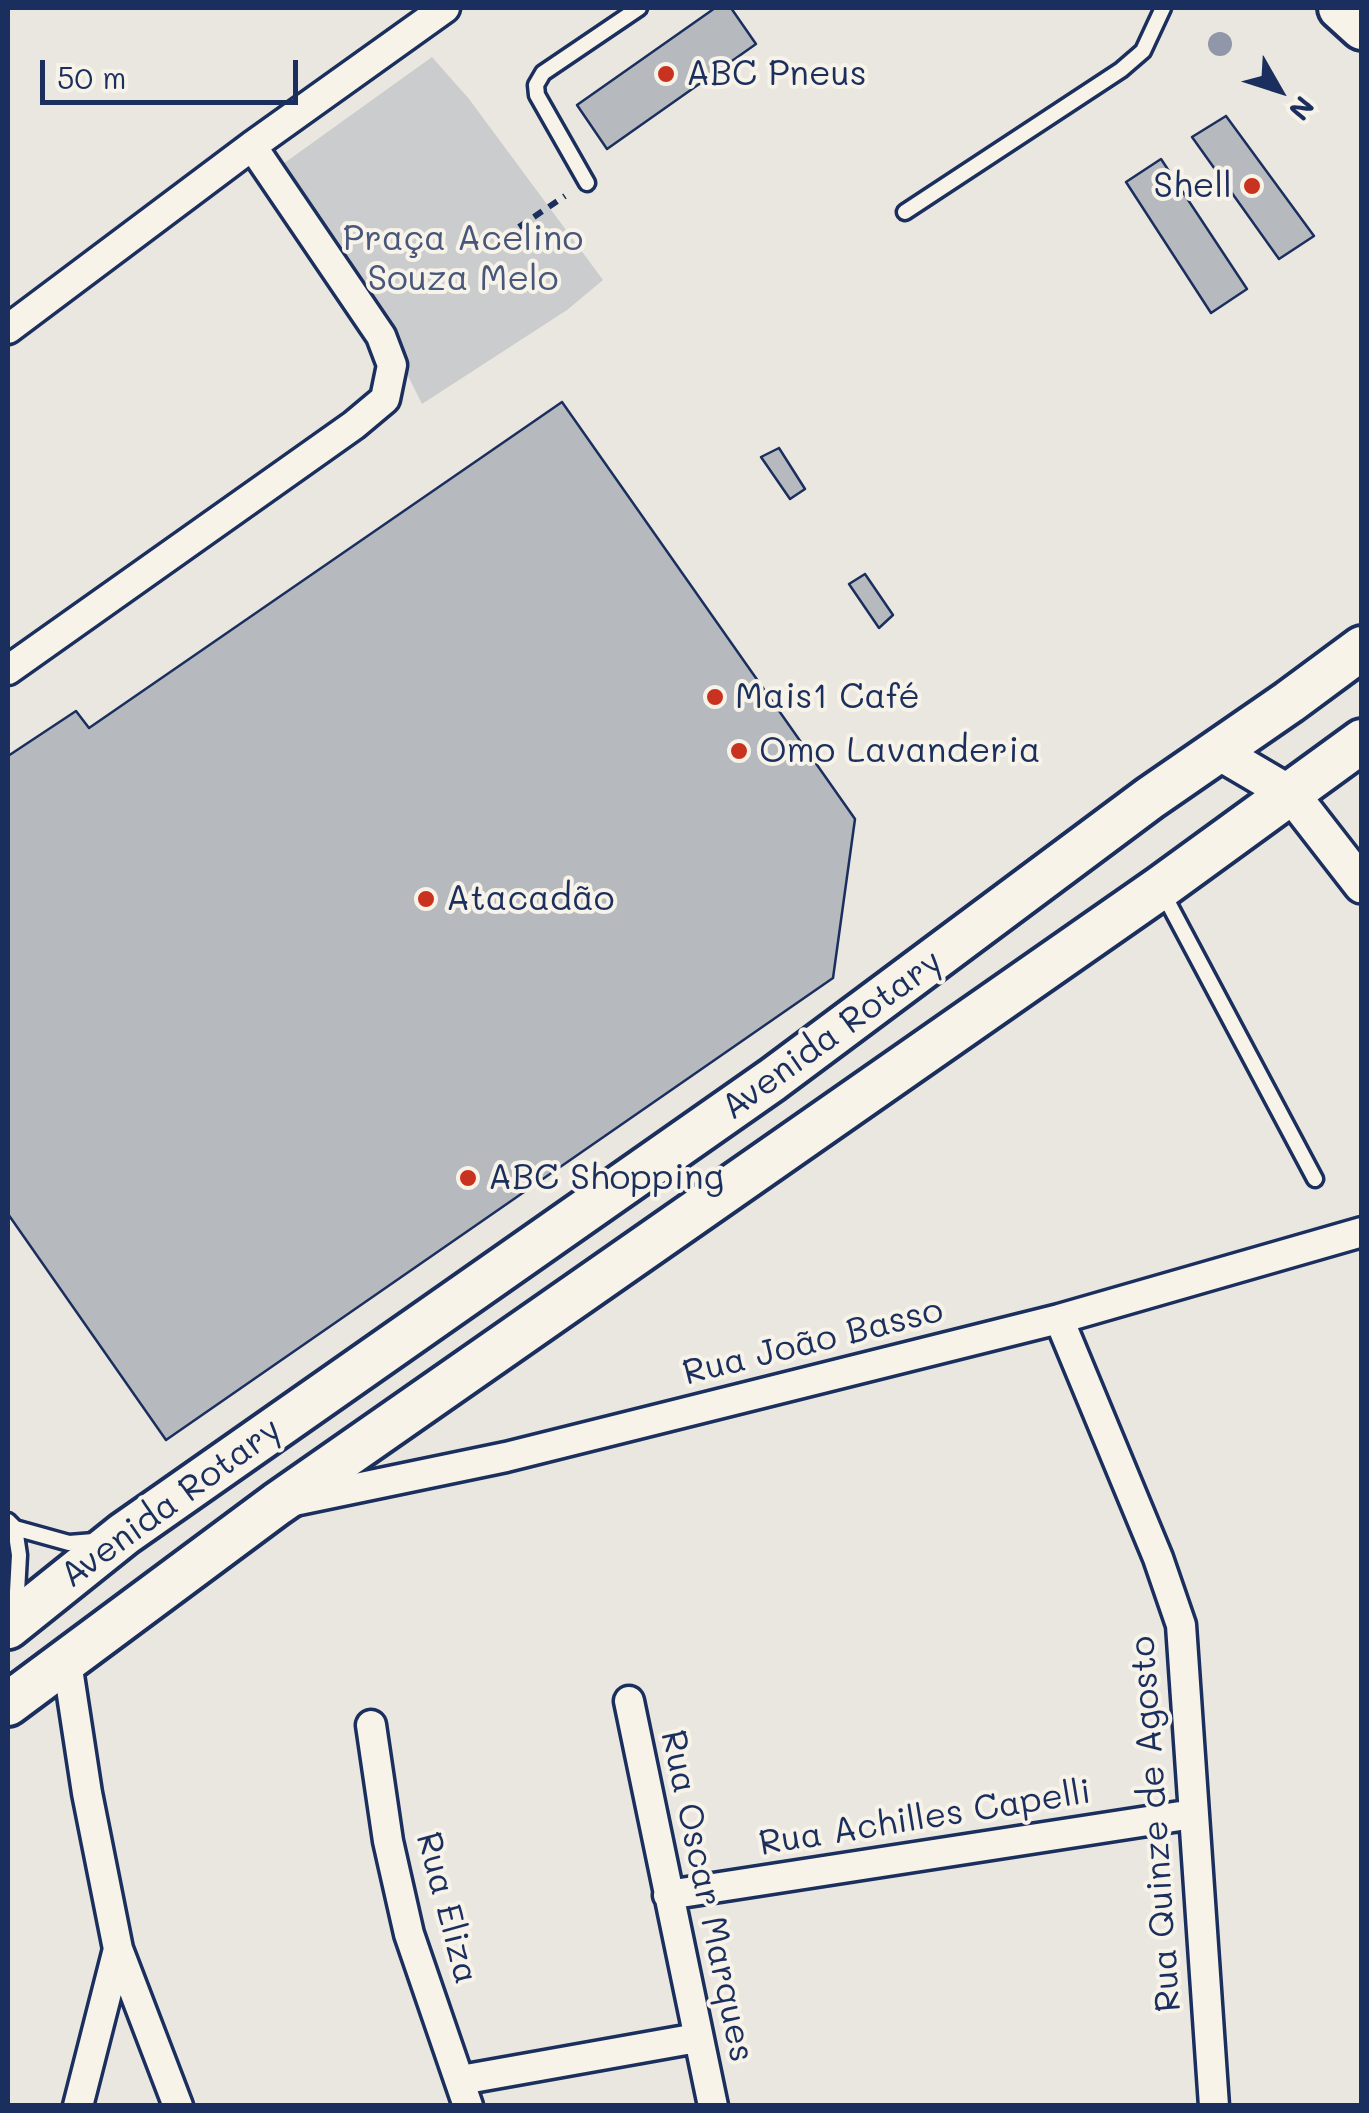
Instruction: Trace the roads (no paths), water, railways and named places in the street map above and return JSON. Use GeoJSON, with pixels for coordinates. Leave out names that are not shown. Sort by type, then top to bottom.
{"type":"FeatureCollection","features":[{"type":"Feature","properties":{"kind":"main road"},"geometry":{"type":"LineString","coordinates":[[1340,8],[1362,28]]}},
{"type":"Feature","properties":{"kind":"main road","name":"Avenida Rotary"},"geometry":{"type":"LineString","coordinates":[[8,1624],[124,1534],[772,1080],[1150,798],[1362,648]]}},
{"type":"Feature","properties":{"kind":"main road","name":"Avenida Rotary"},"geometry":{"type":"LineString","coordinates":[[8,1704],[278,1504],[1160,888],[1362,742]]}},
{"type":"Feature","properties":{"kind":"street"},"geometry":{"type":"LineString","coordinates":[[8,329],[252,146],[445,8]]}},
{"type":"Feature","properties":{"kind":"street"},"geometry":{"type":"LineString","coordinates":[[8,670],[354,425],[385,399],[392,365],[381,336],[252,146]]}},
{"type":"Feature","properties":{"kind":"street"},"geometry":{"type":"LineString","coordinates":[[1219,752],[1292,795],[1362,885]]}},
{"type":"Feature","properties":{"kind":"street","name":"Rua João Basso"},"geometry":{"type":"LineString","coordinates":[[278,1504],[506,1457],[1059,1320],[1362,1232]]}},
{"type":"Feature","properties":{"kind":"street","name":"Rua Quinze de Agosto"},"geometry":{"type":"LineString","coordinates":[[1059,1320],[1158,1558],[1181,1625],[1214,2106]]}},
{"type":"Feature","properties":{"kind":"street"},"geometry":{"type":"LineString","coordinates":[[67,1662],[87,1792],[118,1949],[178,2106]]}},
{"type":"Feature","properties":{"kind":"street","name":"Rua Oscar Marques"},"geometry":{"type":"LineString","coordinates":[[628,1701],[713,2106]]}},
{"type":"Feature","properties":{"kind":"street","name":"Rua Eliza"},"geometry":{"type":"LineString","coordinates":[[371,1726],[388,1842],[409,1934],[464,2093]]}},
{"type":"Feature","properties":{"kind":"street","name":"Rua Achilles Capelli"},"geometry":{"type":"LineString","coordinates":[[668,1895],[1193,1814]]}},
{"type":"Feature","properties":{"kind":"street"},"geometry":{"type":"LineString","coordinates":[[78,2106],[118,1949]]}},
{"type":"Feature","properties":{"kind":"street"},"geometry":{"type":"LineString","coordinates":[[464,2093],[697,2038]]}},
{"type":"Feature","properties":{"kind":"lane"},"geometry":{"type":"LineString","coordinates":[[586,183],[538,96],[536,85],[543,73],[639,8]]}},
{"type":"Feature","properties":{"kind":"lane"},"geometry":{"type":"LineString","coordinates":[[905,212],[1121,70],[1142,51],[1163,8]]}},
{"type":"Feature","properties":{"kind":"lane"},"geometry":{"type":"LineString","coordinates":[[1160,888],[1315,1179]]}},
{"type":"Feature","properties":{"kind":"lane"},"geometry":{"type":"LineString","coordinates":[[11,1524],[69,1544],[124,1534]]}},
{"type":"Feature","properties":{"kind":"lane"},"geometry":{"type":"LineString","coordinates":[[8,1624],[17,1592],[19,1556],[11,1524]]}},
{"type":"Feature","properties":{"kind":"place","name":"ABC Pneus"},"geometry":{"type":"Point","coordinates":[666,74]}},
{"type":"Feature","properties":{"kind":"place","name":"Shell"},"geometry":{"type":"Point","coordinates":[1252,186]}},
{"type":"Feature","properties":{"kind":"place","name":"Mais1 Café"},"geometry":{"type":"Point","coordinates":[715,697]}},
{"type":"Feature","properties":{"kind":"place","name":"Omo Lavanderia"},"geometry":{"type":"Point","coordinates":[739,751]}},
{"type":"Feature","properties":{"kind":"place","name":"Atacadão"},"geometry":{"type":"Point","coordinates":[426,899]}},
{"type":"Feature","properties":{"kind":"place","name":"ABC Shopping"},"geometry":{"type":"Point","coordinates":[468,1178]}},
{"type":"Feature","properties":{"kind":"park label","name":"Praça Acelino Souza Melo"},"geometry":{"type":"Point","coordinates":[463,259]}}]}
